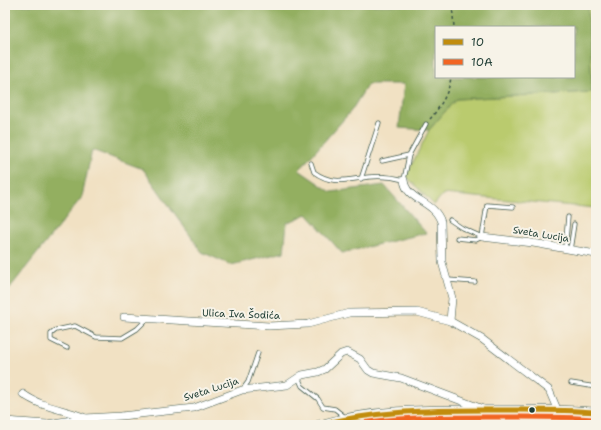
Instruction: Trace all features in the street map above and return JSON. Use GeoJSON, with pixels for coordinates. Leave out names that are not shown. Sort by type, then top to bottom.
{"type":"FeatureCollection","features":[{"type":"Feature","properties":{"kind":"street"},"geometry":{"type":"LineString","coordinates":[[404,180],[405,189],[408,193],[426,203],[439,216],[441,222],[442,262],[452,298],[450,321]]}},
{"type":"Feature","properties":{"kind":"street","name":"Sveta Lucija"},"geometry":{"type":"LineString","coordinates":[[482,237],[596,254]]}},
{"type":"Feature","properties":{"kind":"street","name":"Ulica Iva Šodića"},"geometry":{"type":"LineString","coordinates":[[124,317],[268,326],[308,324],[349,313],[417,312],[450,321],[482,339],[549,390],[557,409]]}},
{"type":"Feature","properties":{"kind":"street","name":"Sveta Lucija"},"geometry":{"type":"LineString","coordinates":[[5,421],[47,424],[85,418],[121,416],[194,408],[242,390],[287,385],[302,375],[325,369],[341,354],[347,352],[360,359],[368,370],[373,373],[401,378],[488,410]]}},
{"type":"Feature","properties":{"kind":"street","name":"Sveta Lucija"},"geometry":{"type":"LineString","coordinates":[[23,394],[46,406],[85,418],[97,425]]}},
{"type":"Feature","properties":{"kind":"street","name":"Sveta Lucija"},"geometry":{"type":"LineString","coordinates":[[319,425],[367,414],[414,410],[557,409],[596,412]]}},
{"type":"Feature","properties":{"kind":"lane"},"geometry":{"type":"LineString","coordinates":[[361,179],[379,123]]}},
{"type":"Feature","properties":{"kind":"lane"},"geometry":{"type":"LineString","coordinates":[[311,163],[314,172],[332,181],[342,182],[387,177],[404,180],[409,155],[426,124]]}},
{"type":"Feature","properties":{"kind":"lane"},"geometry":{"type":"LineString","coordinates":[[382,161],[409,155]]}},
{"type":"Feature","properties":{"kind":"lane"},"geometry":{"type":"LineString","coordinates":[[482,237],[487,205],[513,207]]}},
{"type":"Feature","properties":{"kind":"lane"},"geometry":{"type":"LineString","coordinates":[[568,217],[568,249]]}},
{"type":"Feature","properties":{"kind":"lane"},"geometry":{"type":"LineString","coordinates":[[450,220],[462,228],[474,232],[482,237]]}},
{"type":"Feature","properties":{"kind":"lane"},"geometry":{"type":"LineString","coordinates":[[568,249],[574,224]]}},
{"type":"Feature","properties":{"kind":"lane"},"geometry":{"type":"LineString","coordinates":[[457,238],[476,240],[482,237]]}},
{"type":"Feature","properties":{"kind":"lane"},"geometry":{"type":"LineString","coordinates":[[448,280],[475,282]]}},
{"type":"Feature","properties":{"kind":"lane"},"geometry":{"type":"LineString","coordinates":[[67,348],[51,340],[51,334],[56,330],[75,326],[96,337],[122,338],[137,329],[148,319]]}},
{"type":"Feature","properties":{"kind":"lane"},"geometry":{"type":"LineString","coordinates":[[242,390],[248,382],[258,353]]}},
{"type":"Feature","properties":{"kind":"lane"},"geometry":{"type":"LineString","coordinates":[[298,377],[302,386],[318,399],[323,407],[335,409],[346,418]]}},
{"type":"Feature","properties":{"kind":"lane"},"geometry":{"type":"LineString","coordinates":[[571,383],[596,387]]}},
{"type":"Feature","properties":{"kind":"lane"},"geometry":{"type":"LineString","coordinates":[[488,410],[488,419],[498,425]]}},
{"type":"Feature","properties":{"kind":"lane"},"geometry":{"type":"LineString","coordinates":[[367,414],[368,425]]}},
{"type":"Feature","properties":{"kind":"path"},"geometry":{"type":"LineString","coordinates":[[452,5],[454,26]]}},
{"type":"Feature","properties":{"kind":"path"},"geometry":{"type":"LineString","coordinates":[[426,124],[441,107],[451,78]]}},
{"type":"Feature","properties":{"kind":"green space"},"geometry":{"type":"Polygon","coordinates":[[[5,5],[588,5],[592,92],[456,99],[429,130],[399,128],[404,84],[368,84],[351,111],[299,170],[331,192],[384,185],[426,233],[342,253],[307,214],[287,223],[284,252],[231,265],[202,252],[143,169],[92,150],[82,197],[5,294],[5,5]]]}},
{"type":"Feature","properties":{"kind":"green space"},"geometry":{"type":"Polygon","coordinates":[[[588,5],[596,5],[596,208],[443,194],[434,205],[406,176],[429,130],[456,99],[592,92],[588,5]]]}},
{"type":"Feature","properties":{"kind":"transit line","name":"10"},"geometry":{"type":"LineString","coordinates":[[319,425],[340,420],[381,414],[423,411],[568,410],[596,412]]}},
{"type":"Feature","properties":{"kind":"transit line","name":"10A"},"geometry":{"type":"LineString","coordinates":[[350,425],[384,420],[434,417],[568,417],[596,419]]}}]}
